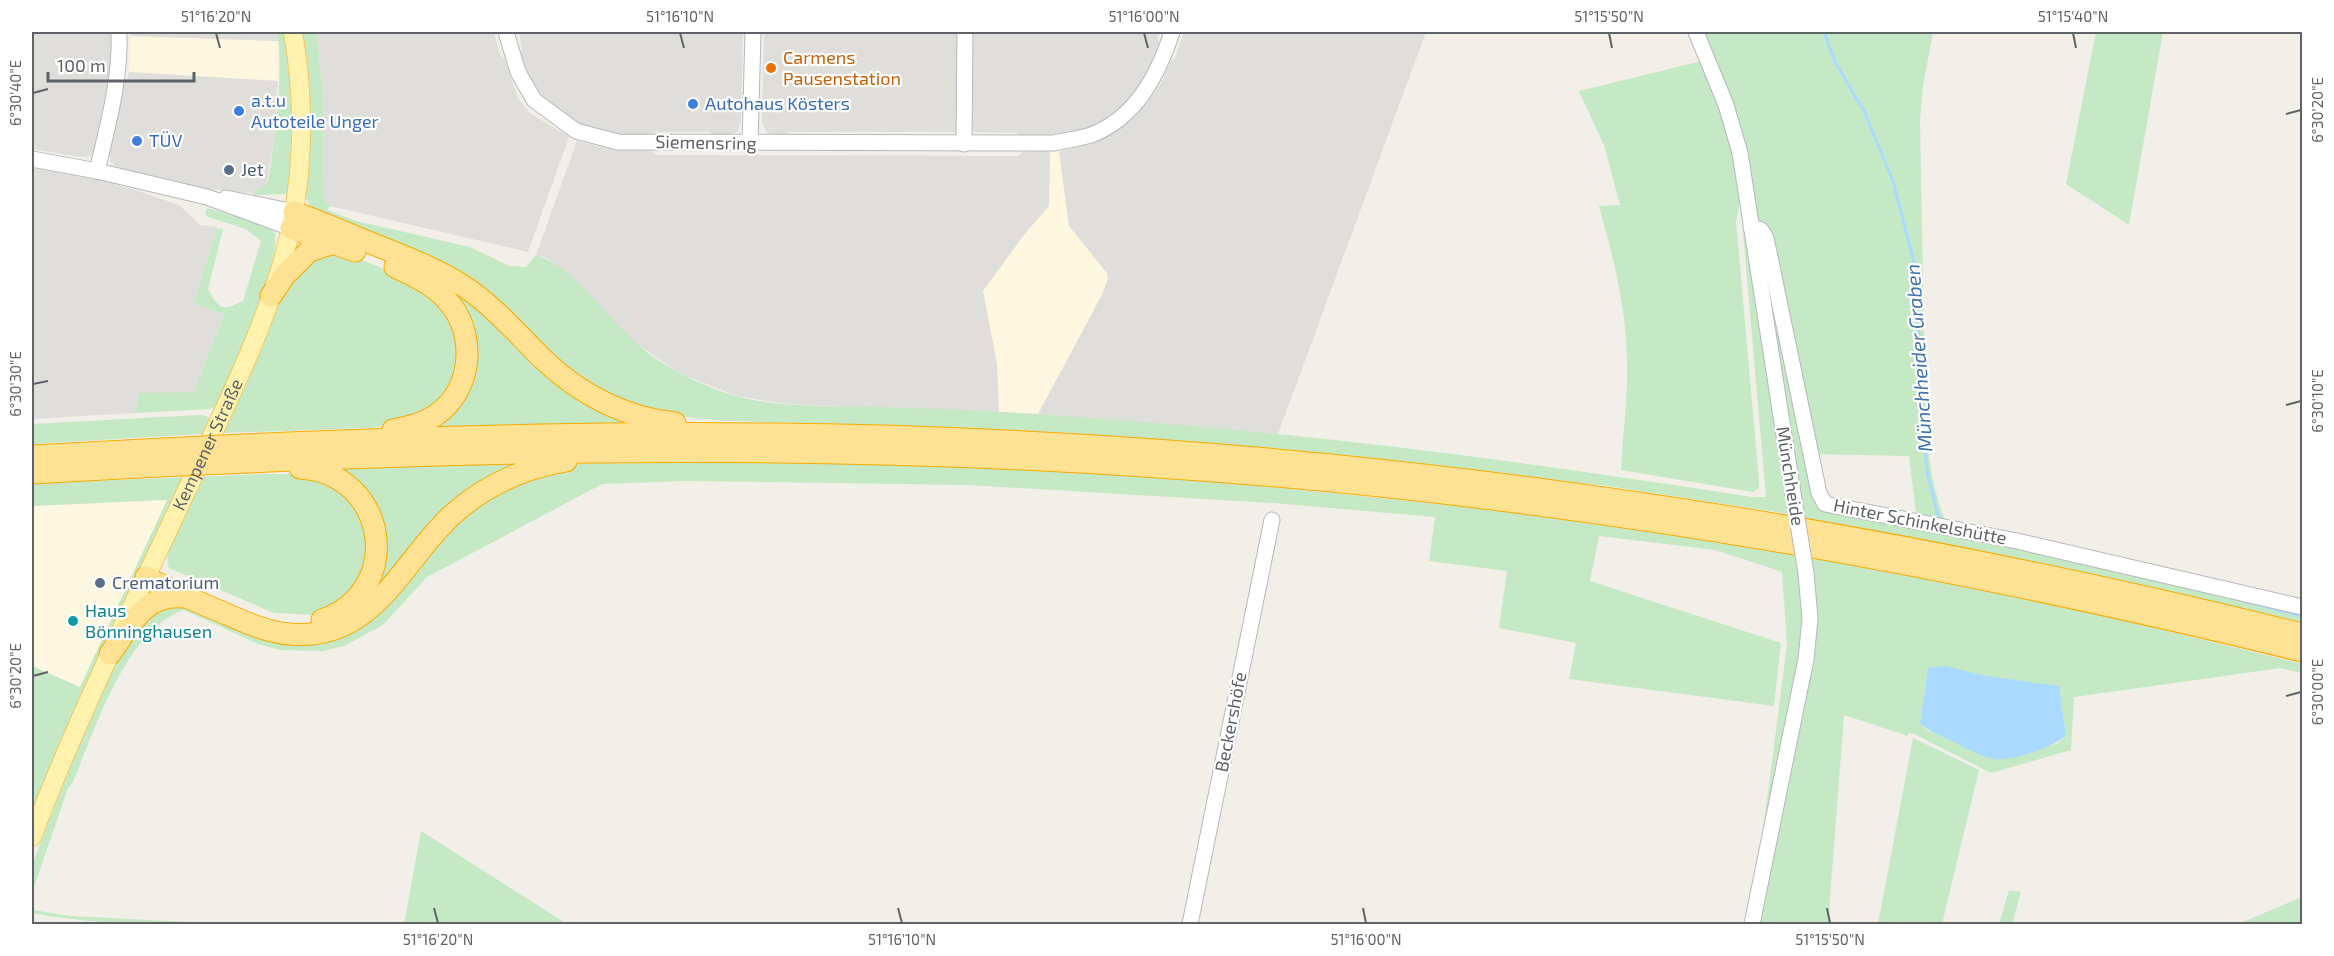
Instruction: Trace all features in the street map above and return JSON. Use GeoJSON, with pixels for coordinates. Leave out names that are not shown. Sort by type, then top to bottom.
{"type":"FeatureCollection","features":[{"type":"Feature","properties":{"kind":"highway"},"geometry":{"type":"LineString","coordinates":[[246,453],[318,435],[391,430],[421,423],[436,415],[451,401],[467,364],[467,348],[462,323],[452,306],[436,289],[411,274],[334,243],[292,220]]}},
{"type":"Feature","properties":{"kind":"highway"},"geometry":{"type":"LineString","coordinates":[[292,220],[429,267],[455,281],[498,313],[561,375],[606,404],[650,419],[720,426],[742,434]]}},
{"type":"Feature","properties":{"kind":"highway"},"geometry":{"type":"LineString","coordinates":[[271,296],[285,275],[309,251],[334,243]]}},
{"type":"Feature","properties":{"kind":"highway"},"geometry":{"type":"LineString","coordinates":[[288,443],[557,435],[742,434],[946,438],[1128,448],[1308,462],[1512,485],[1699,511],[1851,536],[2049,575],[2302,634]]}},
{"type":"Feature","properties":{"kind":"highway"},"geometry":{"type":"LineString","coordinates":[[149,572],[188,597],[250,624],[275,632],[297,635],[332,630],[353,621],[373,606],[445,521],[466,503],[496,484],[531,469],[560,462],[653,458],[688,450]]}},
{"type":"Feature","properties":{"kind":"highway"},"geometry":{"type":"LineString","coordinates":[[32,473],[160,458],[246,453],[688,450],[915,454],[1145,466],[1296,478],[1483,498],[1637,519],[1843,552],[2109,605],[2302,651]]}},
{"type":"Feature","properties":{"kind":"highway"},"geometry":{"type":"LineString","coordinates":[[149,572],[284,622],[312,622],[337,614],[352,603],[363,590],[372,573],[377,552],[376,533],[370,513],[360,497],[339,479],[318,470],[246,453]]}},
{"type":"Feature","properties":{"kind":"highway"},"geometry":{"type":"LineString","coordinates":[[32,456],[160,458]]}},
{"type":"Feature","properties":{"kind":"highway"},"geometry":{"type":"LineString","coordinates":[[110,654],[142,611],[152,602],[167,596],[188,597]]}},
{"type":"Feature","properties":{"kind":"main road","name":"Kempener Straße"},"geometry":{"type":"LineString","coordinates":[[32,837],[110,654],[242,370],[271,296],[292,220],[300,139],[299,75],[293,32]]}},
{"type":"Feature","properties":{"kind":"street"},"geometry":{"type":"LineString","coordinates":[[97,171],[110,116],[120,55],[119,32]]}},
{"type":"Feature","properties":{"kind":"street","name":"Siemensring"},"geometry":{"type":"LineString","coordinates":[[506,32],[518,72],[534,100],[576,131],[618,142],[750,144],[1054,143],[1092,135],[1126,114],[1148,88],[1172,32]]}},
{"type":"Feature","properties":{"kind":"street"},"geometry":{"type":"LineString","coordinates":[[750,144],[753,32]]}},
{"type":"Feature","properties":{"kind":"street"},"geometry":{"type":"LineString","coordinates":[[964,144],[965,32]]}},
{"type":"Feature","properties":{"kind":"street","name":"Münchheide"},"geometry":{"type":"LineString","coordinates":[[1696,32],[1726,105],[1740,153],[1806,573],[1810,619],[1806,659],[1752,924]]}},
{"type":"Feature","properties":{"kind":"street"},"geometry":{"type":"LineString","coordinates":[[32,159],[97,171],[207,198],[221,197],[249,201],[292,220]]}},
{"type":"Feature","properties":{"kind":"street","name":"Hinter Schinkelshütte"},"geometry":{"type":"LineString","coordinates":[[1751,227],[1761,230],[1766,238],[1819,493],[1825,504],[2017,541],[2302,607]]}},
{"type":"Feature","properties":{"kind":"street","name":"Beckershöfe"},"geometry":{"type":"LineString","coordinates":[[1190,924],[1272,520]]}},
{"type":"Feature","properties":{"kind":"shaded area"},"geometry":{"type":"Polygon","coordinates":[[[32,32],[113,32],[112,61],[106,100],[95,149],[90,156],[81,157],[32,149],[32,32]]]}},
{"type":"Feature","properties":{"kind":"shaded area"},"geometry":{"type":"Polygon","coordinates":[[[130,32],[277,32],[279,41],[131,36],[130,32]]]}},
{"type":"Feature","properties":{"kind":"shaded area"},"geometry":{"type":"Polygon","coordinates":[[[317,32],[494,32],[500,55],[504,58],[518,98],[530,113],[569,137],[528,252],[330,206],[324,199],[323,99],[317,32]]]}},
{"type":"Feature","properties":{"kind":"shaded area"},"geometry":{"type":"Polygon","coordinates":[[[519,32],[743,32],[741,121],[737,132],[727,136],[713,135],[710,132],[656,132],[653,136],[618,134],[588,127],[566,117],[547,101],[526,71],[520,54],[522,49],[519,32]]]}},
{"type":"Feature","properties":{"kind":"shaded area"},"geometry":{"type":"Polygon","coordinates":[[[764,32],[960,32],[959,128],[955,132],[789,132],[785,135],[775,135],[766,132],[762,121],[764,32]]]}},
{"type":"Feature","properties":{"kind":"shaded area"},"geometry":{"type":"Polygon","coordinates":[[[970,32],[1160,32],[1151,67],[1136,92],[1122,108],[1085,129],[1066,134],[1020,136],[1017,133],[974,132],[970,128],[970,32]]]}},
{"type":"Feature","properties":{"kind":"shaded area"},"geometry":{"type":"Polygon","coordinates":[[[1184,32],[1426,32],[1278,434],[1038,414],[1102,295],[1108,279],[1107,273],[1069,226],[1059,151],[1092,144],[1129,122],[1148,102],[1161,83],[1171,61],[1175,58],[1184,32]]]}},
{"type":"Feature","properties":{"kind":"shaded area"},"geometry":{"type":"Polygon","coordinates":[[[131,36],[279,41],[278,81],[129,72],[131,36]]]}},
{"type":"Feature","properties":{"kind":"shaded area"},"geometry":{"type":"Polygon","coordinates":[[[129,72],[278,81],[274,141],[267,181],[264,186],[252,193],[198,188],[119,169],[111,162],[109,148],[123,83],[127,80],[129,72]]]}},
{"type":"Feature","properties":{"kind":"shaded area"},"geometry":{"type":"Polygon","coordinates":[[[577,141],[613,150],[652,151],[656,155],[1019,156],[1022,152],[1050,151],[1049,206],[1023,236],[983,291],[997,364],[999,412],[786,404],[737,396],[679,373],[633,341],[582,287],[547,258],[536,255],[577,141]]]}},
{"type":"Feature","properties":{"kind":"shaded area"},"geometry":{"type":"Polygon","coordinates":[[[1050,151],[1059,151],[1069,226],[1107,273],[1108,279],[1102,295],[1038,414],[999,412],[997,364],[983,291],[1023,236],[1049,206],[1050,151]]]}},
{"type":"Feature","properties":{"kind":"shaded area"},"geometry":{"type":"Polygon","coordinates":[[[32,167],[77,174],[132,189],[179,205],[200,225],[217,227],[195,304],[224,313],[194,393],[139,393],[135,413],[32,419],[32,167]]]}},
{"type":"Feature","properties":{"kind":"shaded area"},"geometry":{"type":"Polygon","coordinates":[[[168,499],[80,687],[32,666],[35,658],[32,656],[32,506],[168,499]]]}},
{"type":"Feature","properties":{"kind":"green space"},"geometry":{"type":"Polygon","coordinates":[[[277,32],[287,32],[293,126],[288,192],[286,194],[254,195],[252,193],[268,181],[273,147],[280,66],[277,32]]]}},
{"type":"Feature","properties":{"kind":"green space"},"geometry":{"type":"Polygon","coordinates":[[[300,32],[317,32],[323,99],[324,199],[330,206],[327,210],[356,221],[470,247],[509,266],[526,267],[536,255],[550,261],[563,269],[587,291],[642,348],[666,365],[694,380],[722,391],[772,403],[1022,413],[1268,433],[1511,462],[1752,497],[1766,497],[1742,221],[1746,221],[1756,234],[1763,235],[1819,506],[1938,530],[2302,611],[2302,625],[1815,523],[1789,514],[1608,486],[1319,453],[1067,433],[920,426],[725,421],[638,412],[581,384],[462,277],[310,207],[306,197],[300,32]]]}},
{"type":"Feature","properties":{"kind":"green space"},"geometry":{"type":"Polygon","coordinates":[[[1700,32],[1933,32],[1923,86],[1920,121],[1925,405],[1933,479],[1947,525],[1917,520],[1909,456],[1814,454],[1754,220],[1700,32]]]}},
{"type":"Feature","properties":{"kind":"green space"},"geometry":{"type":"Polygon","coordinates":[[[2096,32],[2163,32],[2129,225],[2066,184],[2096,32]]]}},
{"type":"Feature","properties":{"kind":"green space"},"geometry":{"type":"Polygon","coordinates":[[[1702,61],[1733,137],[1741,196],[1736,221],[1759,481],[1759,488],[1753,492],[1621,470],[1627,387],[1626,340],[1618,282],[1599,206],[1620,205],[1604,145],[1579,91],[1702,61]]]}},
{"type":"Feature","properties":{"kind":"green space"},"geometry":{"type":"Polygon","coordinates":[[[207,208],[267,226],[275,233],[271,270],[263,294],[216,406],[210,409],[135,413],[139,393],[194,392],[224,314],[194,304],[217,228],[223,229],[208,289],[221,307],[229,307],[243,301],[261,241],[246,229],[208,217],[205,214],[207,208]]]}},
{"type":"Feature","properties":{"kind":"green space"},"geometry":{"type":"Polygon","coordinates":[[[342,252],[399,275],[444,306],[462,356],[442,401],[399,424],[369,428],[222,433],[278,305],[302,261],[342,252]]]}},
{"type":"Feature","properties":{"kind":"green space"},"geometry":{"type":"Polygon","coordinates":[[[437,277],[627,423],[427,427],[468,373],[437,286],[437,277]]]}},
{"type":"Feature","properties":{"kind":"green space"},"geometry":{"type":"Polygon","coordinates":[[[207,416],[210,422],[203,434],[32,444],[32,424],[207,416]]]}},
{"type":"Feature","properties":{"kind":"green space"},"geometry":{"type":"Polygon","coordinates":[[[624,461],[748,461],[1040,469],[1214,481],[1495,510],[1852,561],[2081,610],[2302,664],[2302,673],[2281,668],[2074,697],[2071,750],[1991,773],[1914,734],[1908,733],[1908,736],[1844,715],[1828,924],[1757,924],[1805,627],[1766,839],[1763,831],[1787,645],[1782,572],[1715,550],[1599,536],[1590,581],[1781,643],[1774,706],[1569,679],[1576,643],[1499,628],[1507,571],[1429,561],[1435,517],[1273,503],[969,485],[686,481],[602,484],[427,577],[383,625],[344,646],[323,651],[280,650],[258,644],[184,610],[163,621],[145,638],[129,659],[102,710],[73,782],[68,788],[32,893],[32,865],[107,672],[153,606],[166,600],[308,640],[425,552],[479,501],[567,465],[624,461]],[[1928,668],[1920,723],[1928,731],[2017,756],[2058,743],[2066,736],[2059,687],[1928,668]]]}},
{"type":"Feature","properties":{"kind":"green space"},"geometry":{"type":"Polygon","coordinates":[[[538,462],[489,484],[460,504],[418,548],[376,600],[364,610],[338,624],[309,631],[279,630],[248,621],[198,598],[200,593],[260,620],[299,627],[323,622],[344,611],[361,595],[373,576],[380,554],[380,532],[373,509],[358,489],[327,469],[538,462]]]}},
{"type":"Feature","properties":{"kind":"green space"},"geometry":{"type":"Polygon","coordinates":[[[303,474],[342,488],[369,530],[367,569],[348,603],[317,615],[274,613],[169,568],[169,548],[183,509],[199,477],[303,474]]]}},
{"type":"Feature","properties":{"kind":"green space"},"geometry":{"type":"Polygon","coordinates":[[[183,477],[32,821],[32,666],[80,687],[167,500],[32,506],[32,484],[183,477]]]}},
{"type":"Feature","properties":{"kind":"green space"},"geometry":{"type":"Polygon","coordinates":[[[1913,738],[1979,770],[1942,924],[1878,924],[1913,738]]]}},
{"type":"Feature","properties":{"kind":"green space"},"geometry":{"type":"Polygon","coordinates":[[[421,831],[567,924],[404,924],[421,831]]]}},
{"type":"Feature","properties":{"kind":"green space"},"geometry":{"type":"Polygon","coordinates":[[[2009,890],[2021,892],[2012,924],[1999,924],[2009,890]]]}},
{"type":"Feature","properties":{"kind":"green space"},"geometry":{"type":"Polygon","coordinates":[[[2302,897],[2302,924],[2238,924],[2302,897]]]}},
{"type":"Feature","properties":{"kind":"green space"},"geometry":{"type":"Polygon","coordinates":[[[32,907],[33,910],[71,916],[228,924],[154,924],[80,920],[32,913],[32,907]]]}},
{"type":"Feature","properties":{"kind":"water"},"geometry":{"type":"Polygon","coordinates":[[[1945,666],[1986,676],[2059,686],[2066,736],[2052,745],[2032,752],[2012,758],[1996,759],[1977,754],[1930,731],[1920,723],[1928,668],[1945,666]]]}},
{"type":"Feature","properties":{"kind":"waterway","name":"Münchheider Graben"},"geometry":{"type":"LineString","coordinates":[[1824,32],[1835,62],[1864,111],[1893,181],[1916,270],[1927,472],[1939,519]]}},
{"type":"Feature","properties":{"kind":"waterway","name":"Münchheider Graben"},"geometry":{"type":"LineString","coordinates":[[2244,601],[2302,616]]}},
{"type":"Feature","properties":{"kind":"place","name":"Carmens Pausenstation"},"geometry":{"type":"Point","coordinates":[771,68]}},
{"type":"Feature","properties":{"kind":"place","name":"Autohaus Kösters"},"geometry":{"type":"Point","coordinates":[693,104]}},
{"type":"Feature","properties":{"kind":"place","name":"a.t.u Autoteile Unger"},"geometry":{"type":"Point","coordinates":[239,111]}},
{"type":"Feature","properties":{"kind":"place","name":"TÜV"},"geometry":{"type":"Point","coordinates":[137,141]}},
{"type":"Feature","properties":{"kind":"place","name":"Jet"},"geometry":{"type":"Point","coordinates":[229,170]}},
{"type":"Feature","properties":{"kind":"place","name":"Crematorium"},"geometry":{"type":"Point","coordinates":[100,583]}},
{"type":"Feature","properties":{"kind":"place","name":"Haus Bönninghausen"},"geometry":{"type":"Point","coordinates":[73,621]}}]}
